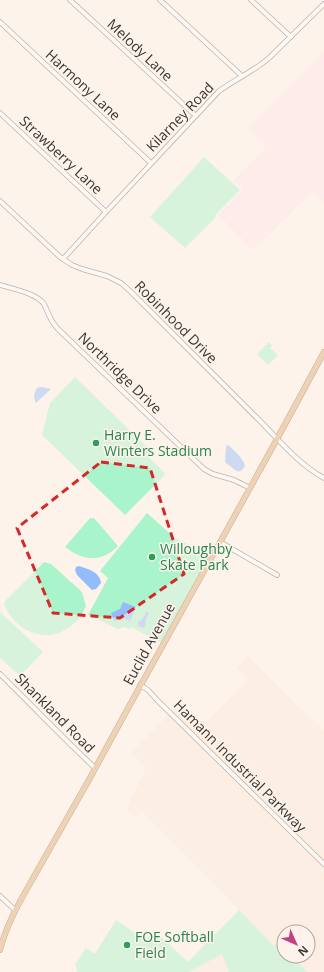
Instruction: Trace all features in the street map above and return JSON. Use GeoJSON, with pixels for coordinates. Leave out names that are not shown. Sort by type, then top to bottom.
{"type":"FeatureCollection","features":[{"type":"Feature","properties":{"kind":"main road","name":"Euclid Avenue"},"geometry":{"type":"LineString","coordinates":[[0,950],[2,941],[15,910],[278,439],[324,352]]}},
{"type":"Feature","properties":{"kind":"street","name":"Melody Lane"},"geometry":{"type":"LineString","coordinates":[[70,0],[196,116]]}},
{"type":"Feature","properties":{"kind":"street"},"geometry":{"type":"LineString","coordinates":[[160,0],[242,76]]}},
{"type":"Feature","properties":{"kind":"street"},"geometry":{"type":"LineString","coordinates":[[251,0],[291,37]]}},
{"type":"Feature","properties":{"kind":"street","name":"Kilarney Road"},"geometry":{"type":"LineString","coordinates":[[63,259],[219,91],[262,64],[324,4]]}},
{"type":"Feature","properties":{"kind":"street","name":"Harmony Lane"},"geometry":{"type":"LineString","coordinates":[[0,22],[151,163]]}},
{"type":"Feature","properties":{"kind":"street","name":"Strawberry Lane"},"geometry":{"type":"LineString","coordinates":[[0,113],[106,212]]}},
{"type":"Feature","properties":{"kind":"street","name":"Robinhood Drive"},"geometry":{"type":"LineString","coordinates":[[0,201],[63,259],[72,265],[107,276],[121,283],[278,439],[312,470],[324,478]]}},
{"type":"Feature","properties":{"kind":"street","name":"Northridge Drive"},"geometry":{"type":"LineString","coordinates":[[0,285],[32,295],[42,302],[53,324],[204,469],[213,474],[234,480],[250,488]]}},
{"type":"Feature","properties":{"kind":"street"},"geometry":{"type":"LineString","coordinates":[[220,542],[277,575]]}},
{"type":"Feature","properties":{"kind":"street","name":"Shankland Road"},"geometry":{"type":"LineString","coordinates":[[0,674],[95,768]]}},
{"type":"Feature","properties":{"kind":"street","name":"Hamann Industrial Parkway"},"geometry":{"type":"LineString","coordinates":[[140,685],[148,690],[175,716],[324,864]]}},
{"type":"Feature","properties":{"kind":"street"},"geometry":{"type":"LineString","coordinates":[[0,896],[15,910]]}},
{"type":"Feature","properties":{"kind":"highlighted area"},"geometry":{"type":"Polygon","coordinates":[[[101,462],[150,468],[184,574],[120,618],[53,613],[17,528],[101,462]]]}},
{"type":"Feature","properties":{"kind":"shaded area"},"geometry":{"type":"Polygon","coordinates":[[[324,51],[324,204],[313,192],[253,250],[218,215],[243,189],[233,181],[266,147],[247,128],[324,51]]]}},
{"type":"Feature","properties":{"kind":"shaded area"},"geometry":{"type":"Polygon","coordinates":[[[248,656],[324,730],[324,972],[307,972],[300,964],[316,964],[316,924],[276,924],[276,944],[274,946],[142,811],[136,817],[126,809],[146,768],[131,753],[177,706],[200,728],[248,679],[237,668],[248,656]]]}},
{"type":"Feature","properties":{"kind":"shaded area"},"geometry":{"type":"Polygon","coordinates":[[[222,954],[229,972],[189,972],[222,954]]]}},
{"type":"Feature","properties":{"kind":"green space"},"geometry":{"type":"Polygon","coordinates":[[[204,157],[240,190],[185,248],[150,217],[204,157]]]}},
{"type":"Feature","properties":{"kind":"green space"},"geometry":{"type":"Polygon","coordinates":[[[269,342],[272,346],[270,348],[278,355],[268,365],[257,354],[269,342]]]}},
{"type":"Feature","properties":{"kind":"green space","name":"Harry E. Winters Stadium"},"geometry":{"type":"Polygon","coordinates":[[[75,377],[150,450],[146,455],[165,473],[164,476],[125,515],[42,435],[50,403],[75,377]]]}},
{"type":"Feature","properties":{"kind":"green space"},"geometry":{"type":"Polygon","coordinates":[[[147,513],[175,538],[210,554],[162,643],[131,627],[130,629],[124,627],[118,629],[88,615],[108,578],[100,571],[147,513]]]}},
{"type":"Feature","properties":{"kind":"green space"},"geometry":{"type":"Polygon","coordinates":[[[90,518],[94,518],[118,546],[105,555],[92,558],[78,555],[65,547],[90,518]]]}},
{"type":"Feature","properties":{"kind":"green space"},"geometry":{"type":"Polygon","coordinates":[[[44,562],[51,564],[82,592],[86,606],[79,619],[73,625],[62,632],[48,635],[42,635],[29,631],[17,623],[6,608],[4,602],[44,562]]]}},
{"type":"Feature","properties":{"kind":"green space"},"geometry":{"type":"Polygon","coordinates":[[[0,612],[43,652],[20,676],[0,658],[0,612]]]}},
{"type":"Feature","properties":{"kind":"green space"},"geometry":{"type":"Polygon","coordinates":[[[239,910],[274,946],[276,944],[276,964],[300,964],[307,972],[229,972],[222,954],[189,972],[78,972],[75,965],[86,948],[95,954],[116,920],[145,940],[154,930],[188,962],[239,910]]]}},
{"type":"Feature","properties":{"kind":"water"},"geometry":{"type":"Polygon","coordinates":[[[42,387],[51,389],[36,403],[34,397],[35,392],[37,388],[42,387]]]}},
{"type":"Feature","properties":{"kind":"water"},"geometry":{"type":"Polygon","coordinates":[[[228,445],[243,460],[245,466],[240,471],[236,471],[225,462],[226,446],[228,445]]]}},
{"type":"Feature","properties":{"kind":"water"},"geometry":{"type":"Polygon","coordinates":[[[79,566],[86,568],[98,576],[101,583],[96,589],[92,590],[77,575],[75,570],[76,567],[79,566]]]}},
{"type":"Feature","properties":{"kind":"water"},"geometry":{"type":"Polygon","coordinates":[[[123,602],[136,607],[130,621],[123,618],[114,621],[111,613],[120,609],[123,602]]]}},
{"type":"Feature","properties":{"kind":"water"},"geometry":{"type":"Polygon","coordinates":[[[146,611],[149,613],[146,617],[147,619],[145,620],[145,627],[142,628],[138,624],[139,621],[145,616],[146,611]]]}},
{"type":"Feature","properties":{"kind":"place","name":"Harry E. Winters Stadium"},"geometry":{"type":"Point","coordinates":[96,443]}},
{"type":"Feature","properties":{"kind":"place","name":"Willoughby Skate Park"},"geometry":{"type":"Point","coordinates":[152,557]}},
{"type":"Feature","properties":{"kind":"place","name":"FOE Softball Field"},"geometry":{"type":"Point","coordinates":[127,945]}}]}
